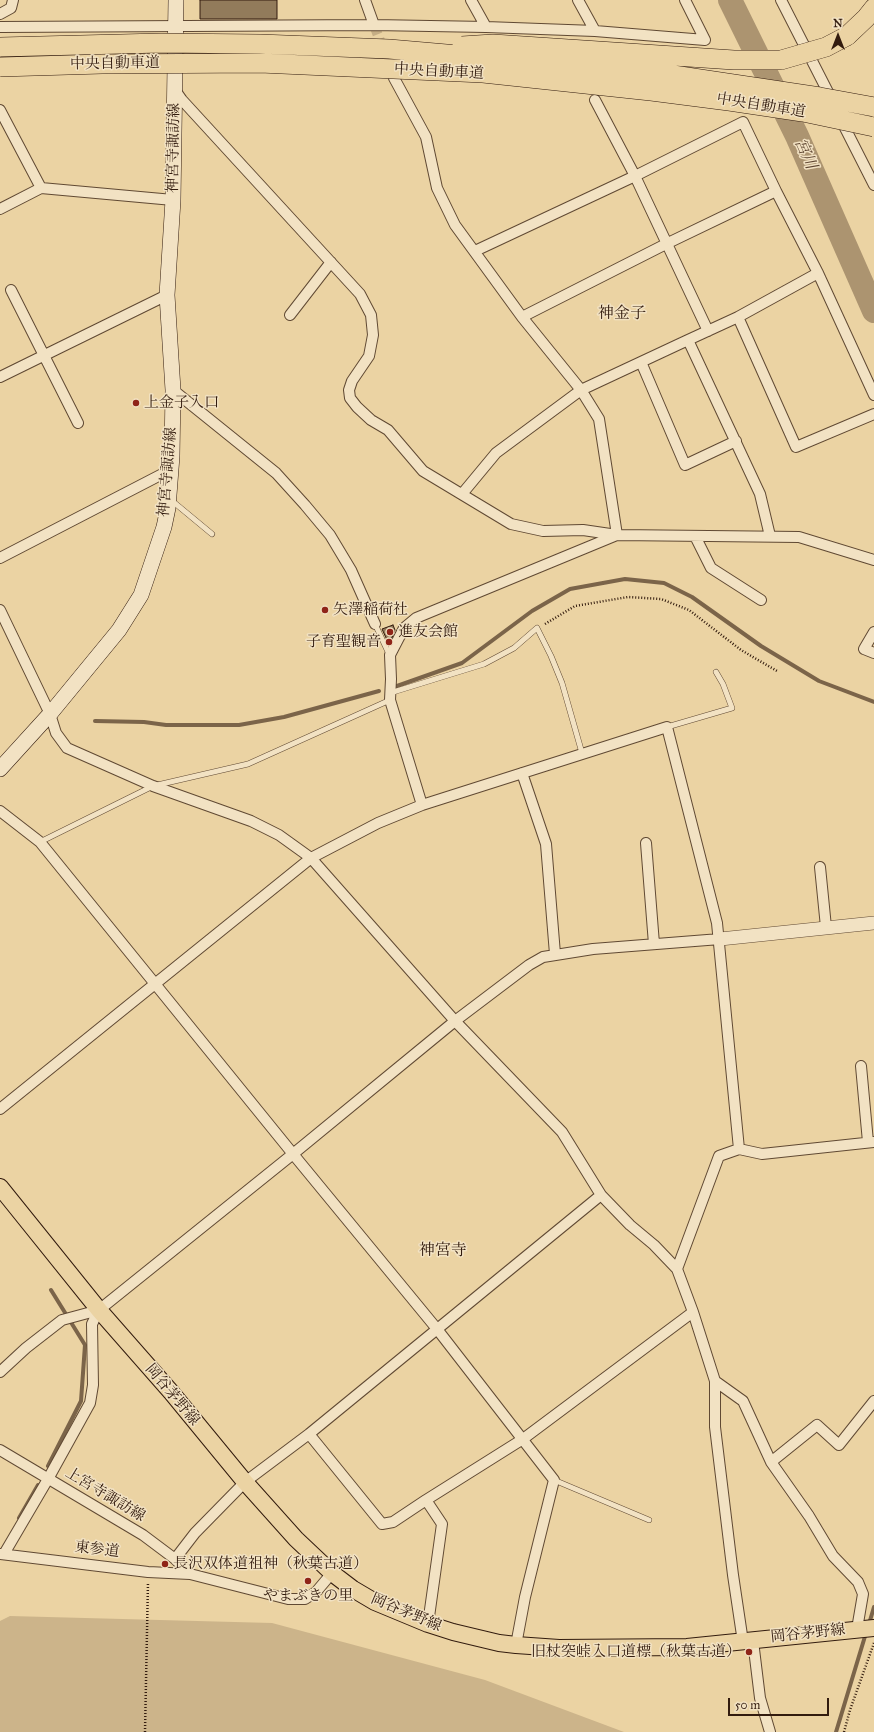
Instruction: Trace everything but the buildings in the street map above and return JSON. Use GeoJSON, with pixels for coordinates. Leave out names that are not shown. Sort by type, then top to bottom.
{"type":"FeatureCollection","features":[{"type":"Feature","properties":{"kind":"highway"},"geometry":{"type":"LineString","coordinates":[[389,49],[493,44],[734,60],[780,60],[826,47],[846,36],[866,18],[874,8]]}},
{"type":"Feature","properties":{"kind":"highway","name":"中央自動車道"},"geometry":{"type":"LineString","coordinates":[[0,48],[161,43],[260,44],[389,49],[653,72],[820,97],[874,107]]}},
{"type":"Feature","properties":{"kind":"highway","name":"中央自動車道"},"geometry":{"type":"LineString","coordinates":[[0,68],[102,64],[260,63],[483,73],[722,100],[803,112],[874,127]]}},
{"type":"Feature","properties":{"kind":"main road","name":"神宮寺諏訪線"},"geometry":{"type":"LineString","coordinates":[[0,769],[50,714],[119,630],[141,595],[164,527],[172,469],[173,390],[167,295],[173,200],[176,0]]}},
{"type":"Feature","properties":{"kind":"main road","name":"岡谷茅野線"},"geometry":{"type":"LineString","coordinates":[[0,1187],[99,1310],[171,1392],[245,1482],[296,1539],[332,1573],[353,1589],[375,1602],[428,1624],[477,1638],[516,1645],[559,1648],[687,1647],[864,1629]]}},
{"type":"Feature","properties":{"kind":"street"},"geometry":{"type":"LineString","coordinates":[[0,14],[11,8],[13,0]]}},
{"type":"Feature","properties":{"kind":"street"},"geometry":{"type":"LineString","coordinates":[[365,0],[374,25]]}},
{"type":"Feature","properties":{"kind":"street"},"geometry":{"type":"LineString","coordinates":[[472,0],[486,27]]}},
{"type":"Feature","properties":{"kind":"street"},"geometry":{"type":"LineString","coordinates":[[578,0],[595,31]]}},
{"type":"Feature","properties":{"kind":"street"},"geometry":{"type":"LineString","coordinates":[[0,27],[374,25],[486,27],[595,31],[705,40],[685,0]]}},
{"type":"Feature","properties":{"kind":"street"},"geometry":{"type":"LineString","coordinates":[[781,0],[874,185]]}},
{"type":"Feature","properties":{"kind":"street"},"geometry":{"type":"LineString","coordinates":[[394,78],[426,137],[437,188],[455,225],[522,318],[581,390],[599,419],[617,535]]}},
{"type":"Feature","properties":{"kind":"street"},"geometry":{"type":"LineString","coordinates":[[175,90],[182,100],[360,294],[371,314],[373,335],[369,356],[352,381],[349,390],[350,398],[371,420],[388,430],[423,471],[511,524],[543,531],[582,530],[617,535],[799,537],[874,560]]}},
{"type":"Feature","properties":{"kind":"street"},"geometry":{"type":"LineString","coordinates":[[595,100],[668,243],[708,331]]}},
{"type":"Feature","properties":{"kind":"street"},"geometry":{"type":"LineString","coordinates":[[0,110],[41,188]]}},
{"type":"Feature","properties":{"kind":"street"},"geometry":{"type":"LineString","coordinates":[[475,251],[635,176],[743,122],[818,274],[874,395]]}},
{"type":"Feature","properties":{"kind":"street"},"geometry":{"type":"LineString","coordinates":[[0,209],[41,188],[173,200]]}},
{"type":"Feature","properties":{"kind":"street"},"geometry":{"type":"LineString","coordinates":[[522,318],[668,243],[776,191]]}},
{"type":"Feature","properties":{"kind":"street"},"geometry":{"type":"LineString","coordinates":[[290,315],[331,262]]}},
{"type":"Feature","properties":{"kind":"street"},"geometry":{"type":"LineString","coordinates":[[462,494],[496,453],[581,390],[738,317],[818,274]]}},
{"type":"Feature","properties":{"kind":"street"},"geometry":{"type":"LineString","coordinates":[[12,290],[78,423]]}},
{"type":"Feature","properties":{"kind":"street"},"geometry":{"type":"LineString","coordinates":[[0,377],[167,295]]}},
{"type":"Feature","properties":{"kind":"street"},"geometry":{"type":"LineString","coordinates":[[738,317],[796,447],[874,414]]}},
{"type":"Feature","properties":{"kind":"street"},"geometry":{"type":"LineString","coordinates":[[688,340],[760,494],[770,536]]}},
{"type":"Feature","properties":{"kind":"street"},"geometry":{"type":"LineString","coordinates":[[641,362],[685,465],[736,441]]}},
{"type":"Feature","properties":{"kind":"street"},"geometry":{"type":"LineString","coordinates":[[173,390],[276,473],[305,505],[330,535],[351,570],[375,624]]}},
{"type":"Feature","properties":{"kind":"street"},"geometry":{"type":"LineString","coordinates":[[0,558],[172,469]]}},
{"type":"Feature","properties":{"kind":"street"},"geometry":{"type":"LineString","coordinates":[[422,805],[390,697],[390,655],[404,628],[416,618],[617,535]]}},
{"type":"Feature","properties":{"kind":"street"},"geometry":{"type":"LineString","coordinates":[[695,536],[711,568],[761,600]]}},
{"type":"Feature","properties":{"kind":"street"},"geometry":{"type":"LineString","coordinates":[[0,610],[50,714],[56,733],[67,748],[154,786],[251,820],[279,835],[311,858],[455,1021],[562,1132],[601,1195],[630,1225],[654,1245],[677,1269],[693,1312],[715,1381],[714,1427],[733,1575],[760,1698],[770,1732]]}},
{"type":"Feature","properties":{"kind":"street"},"geometry":{"type":"LineString","coordinates":[[874,632],[864,649],[874,653]]}},
{"type":"Feature","properties":{"kind":"street"},"geometry":{"type":"LineString","coordinates":[[0,1109],[311,858],[378,823],[422,805],[582,753],[668,727],[720,939],[739,1149]]}},
{"type":"Feature","properties":{"kind":"street"},"geometry":{"type":"LineString","coordinates":[[522,773],[546,844],[555,954]]}},
{"type":"Feature","properties":{"kind":"street"},"geometry":{"type":"LineString","coordinates":[[2,814],[40,842],[437,1329],[554,1480],[525,1597],[516,1645]]}},
{"type":"Feature","properties":{"kind":"street"},"geometry":{"type":"LineString","coordinates":[[646,843],[654,944]]}},
{"type":"Feature","properties":{"kind":"street"},"geometry":{"type":"LineString","coordinates":[[820,866],[826,927]]}},
{"type":"Feature","properties":{"kind":"street"},"geometry":{"type":"LineString","coordinates":[[0,1372],[26,1348],[62,1320],[99,1310],[455,1021],[529,965],[543,957],[555,954],[874,923]]}},
{"type":"Feature","properties":{"kind":"street"},"geometry":{"type":"LineString","coordinates":[[677,1269],[719,1156],[739,1149],[762,1154],[871,1142],[861,1066]]}},
{"type":"Feature","properties":{"kind":"street"},"geometry":{"type":"LineString","coordinates":[[175,1558],[195,1533],[245,1482],[309,1434],[601,1195]]}},
{"type":"Feature","properties":{"kind":"street"},"geometry":{"type":"LineString","coordinates":[[2,1554],[48,1479],[90,1403],[93,1385],[92,1324],[99,1310]]}},
{"type":"Feature","properties":{"kind":"street"},"geometry":{"type":"LineString","coordinates":[[309,1434],[382,1524],[393,1522],[523,1439],[693,1312]]}},
{"type":"Feature","properties":{"kind":"street"},"geometry":{"type":"LineString","coordinates":[[715,1381],[743,1401],[771,1462],[809,1516],[833,1556],[858,1582],[863,1594],[864,1629]]}},
{"type":"Feature","properties":{"kind":"street"},"geometry":{"type":"LineString","coordinates":[[771,1462],[817,1425],[839,1444],[874,1401]]}},
{"type":"Feature","properties":{"kind":"street","name":"上宮寺諏訪線"},"geometry":{"type":"LineString","coordinates":[[0,1450],[143,1535],[175,1558],[190,1574]]}},
{"type":"Feature","properties":{"kind":"street"},"geometry":{"type":"LineString","coordinates":[[426,1500],[442,1524],[428,1624]]}},
{"type":"Feature","properties":{"kind":"street","name":"東参道"},"geometry":{"type":"LineString","coordinates":[[2,1554],[148,1572],[190,1574],[288,1599],[305,1599],[316,1592],[332,1573]]}},
{"type":"Feature","properties":{"kind":"lane"},"geometry":{"type":"LineString","coordinates":[[169,498],[212,534]]}},
{"type":"Feature","properties":{"kind":"lane"},"geometry":{"type":"LineString","coordinates":[[375,624],[390,655]]}},
{"type":"Feature","properties":{"kind":"lane"},"geometry":{"type":"LineString","coordinates":[[40,842],[154,786],[248,764],[390,697],[484,664],[514,648],[538,628],[562,682],[582,753]]}},
{"type":"Feature","properties":{"kind":"lane"},"geometry":{"type":"LineString","coordinates":[[668,727],[732,708],[723,684],[716,672]]}},
{"type":"Feature","properties":{"kind":"lane"},"geometry":{"type":"LineString","coordinates":[[554,1480],[649,1520]]}},
{"type":"Feature","properties":{"kind":"path"},"geometry":{"type":"LineString","coordinates":[[538,628],[575,606],[628,597],[661,599],[689,610],[741,650],[777,671]]}},
{"type":"Feature","properties":{"kind":"path"},"geometry":{"type":"LineString","coordinates":[[145,1732],[148,1572]]}},
{"type":"Feature","properties":{"kind":"path"},"geometry":{"type":"LineString","coordinates":[[844,1732],[850,1710],[874,1642]]}},
{"type":"Feature","properties":{"kind":"shaded area"},"geometry":{"type":"Polygon","coordinates":[[[10,1616],[272,1623],[485,1680],[624,1732],[0,1732],[0,1621],[10,1616]]]}},
{"type":"Feature","properties":{"kind":"waterway","name":"宮川"},"geometry":{"type":"LineString","coordinates":[[730,0],[797,136],[874,311]]}},
{"type":"Feature","properties":{"kind":"waterway"},"geometry":{"type":"LineString","coordinates":[[397,686],[462,663],[532,611],[570,589],[625,579],[664,583],[692,597],[761,646],[819,681],[874,702]]}},
{"type":"Feature","properties":{"kind":"waterway"},"geometry":{"type":"LineString","coordinates":[[95,721],[144,722],[166,725],[239,725],[284,717],[379,691]]}},
{"type":"Feature","properties":{"kind":"waterway"},"geometry":{"type":"LineString","coordinates":[[48,1466],[81,1401],[85,1345],[51,1290]]}},
{"type":"Feature","properties":{"kind":"waterway"},"geometry":{"type":"LineString","coordinates":[[19,1518],[38,1485]]}},
{"type":"Feature","properties":{"kind":"waterway"},"geometry":{"type":"LineString","coordinates":[[869,1624],[874,1607]]}},
{"type":"Feature","properties":{"kind":"waterway"},"geometry":{"type":"LineString","coordinates":[[836,1732],[866,1633]]}},
{"type":"Feature","properties":{"kind":"tunnel"},"geometry":{"type":"LineString","coordinates":[[374,25],[392,72]]}},
{"type":"Feature","properties":{"kind":"place","name":"上金子入口"},"geometry":{"type":"Point","coordinates":[136,403]}},
{"type":"Feature","properties":{"kind":"place","name":"矢澤稲荷社"},"geometry":{"type":"Point","coordinates":[325,610]}},
{"type":"Feature","properties":{"kind":"place","name":"進友会館"},"geometry":{"type":"Point","coordinates":[390,632]}},
{"type":"Feature","properties":{"kind":"place","name":"子育聖観音"},"geometry":{"type":"Point","coordinates":[389,642]}},
{"type":"Feature","properties":{"kind":"place","name":"長沢双体道祖神（秋葉古道）"},"geometry":{"type":"Point","coordinates":[165,1564]}},
{"type":"Feature","properties":{"kind":"place","name":"やまぶきの里"},"geometry":{"type":"Point","coordinates":[308,1581]}},
{"type":"Feature","properties":{"kind":"place","name":"旧杖突峠入口道標（秋葉古道）"},"geometry":{"type":"Point","coordinates":[749,1652]}},
{"type":"Feature","properties":{"kind":"district","name":"神金子"},"geometry":{"type":"Point","coordinates":[622,314]}},
{"type":"Feature","properties":{"kind":"district","name":"神宮寺"},"geometry":{"type":"Point","coordinates":[443,1251]}}]}
